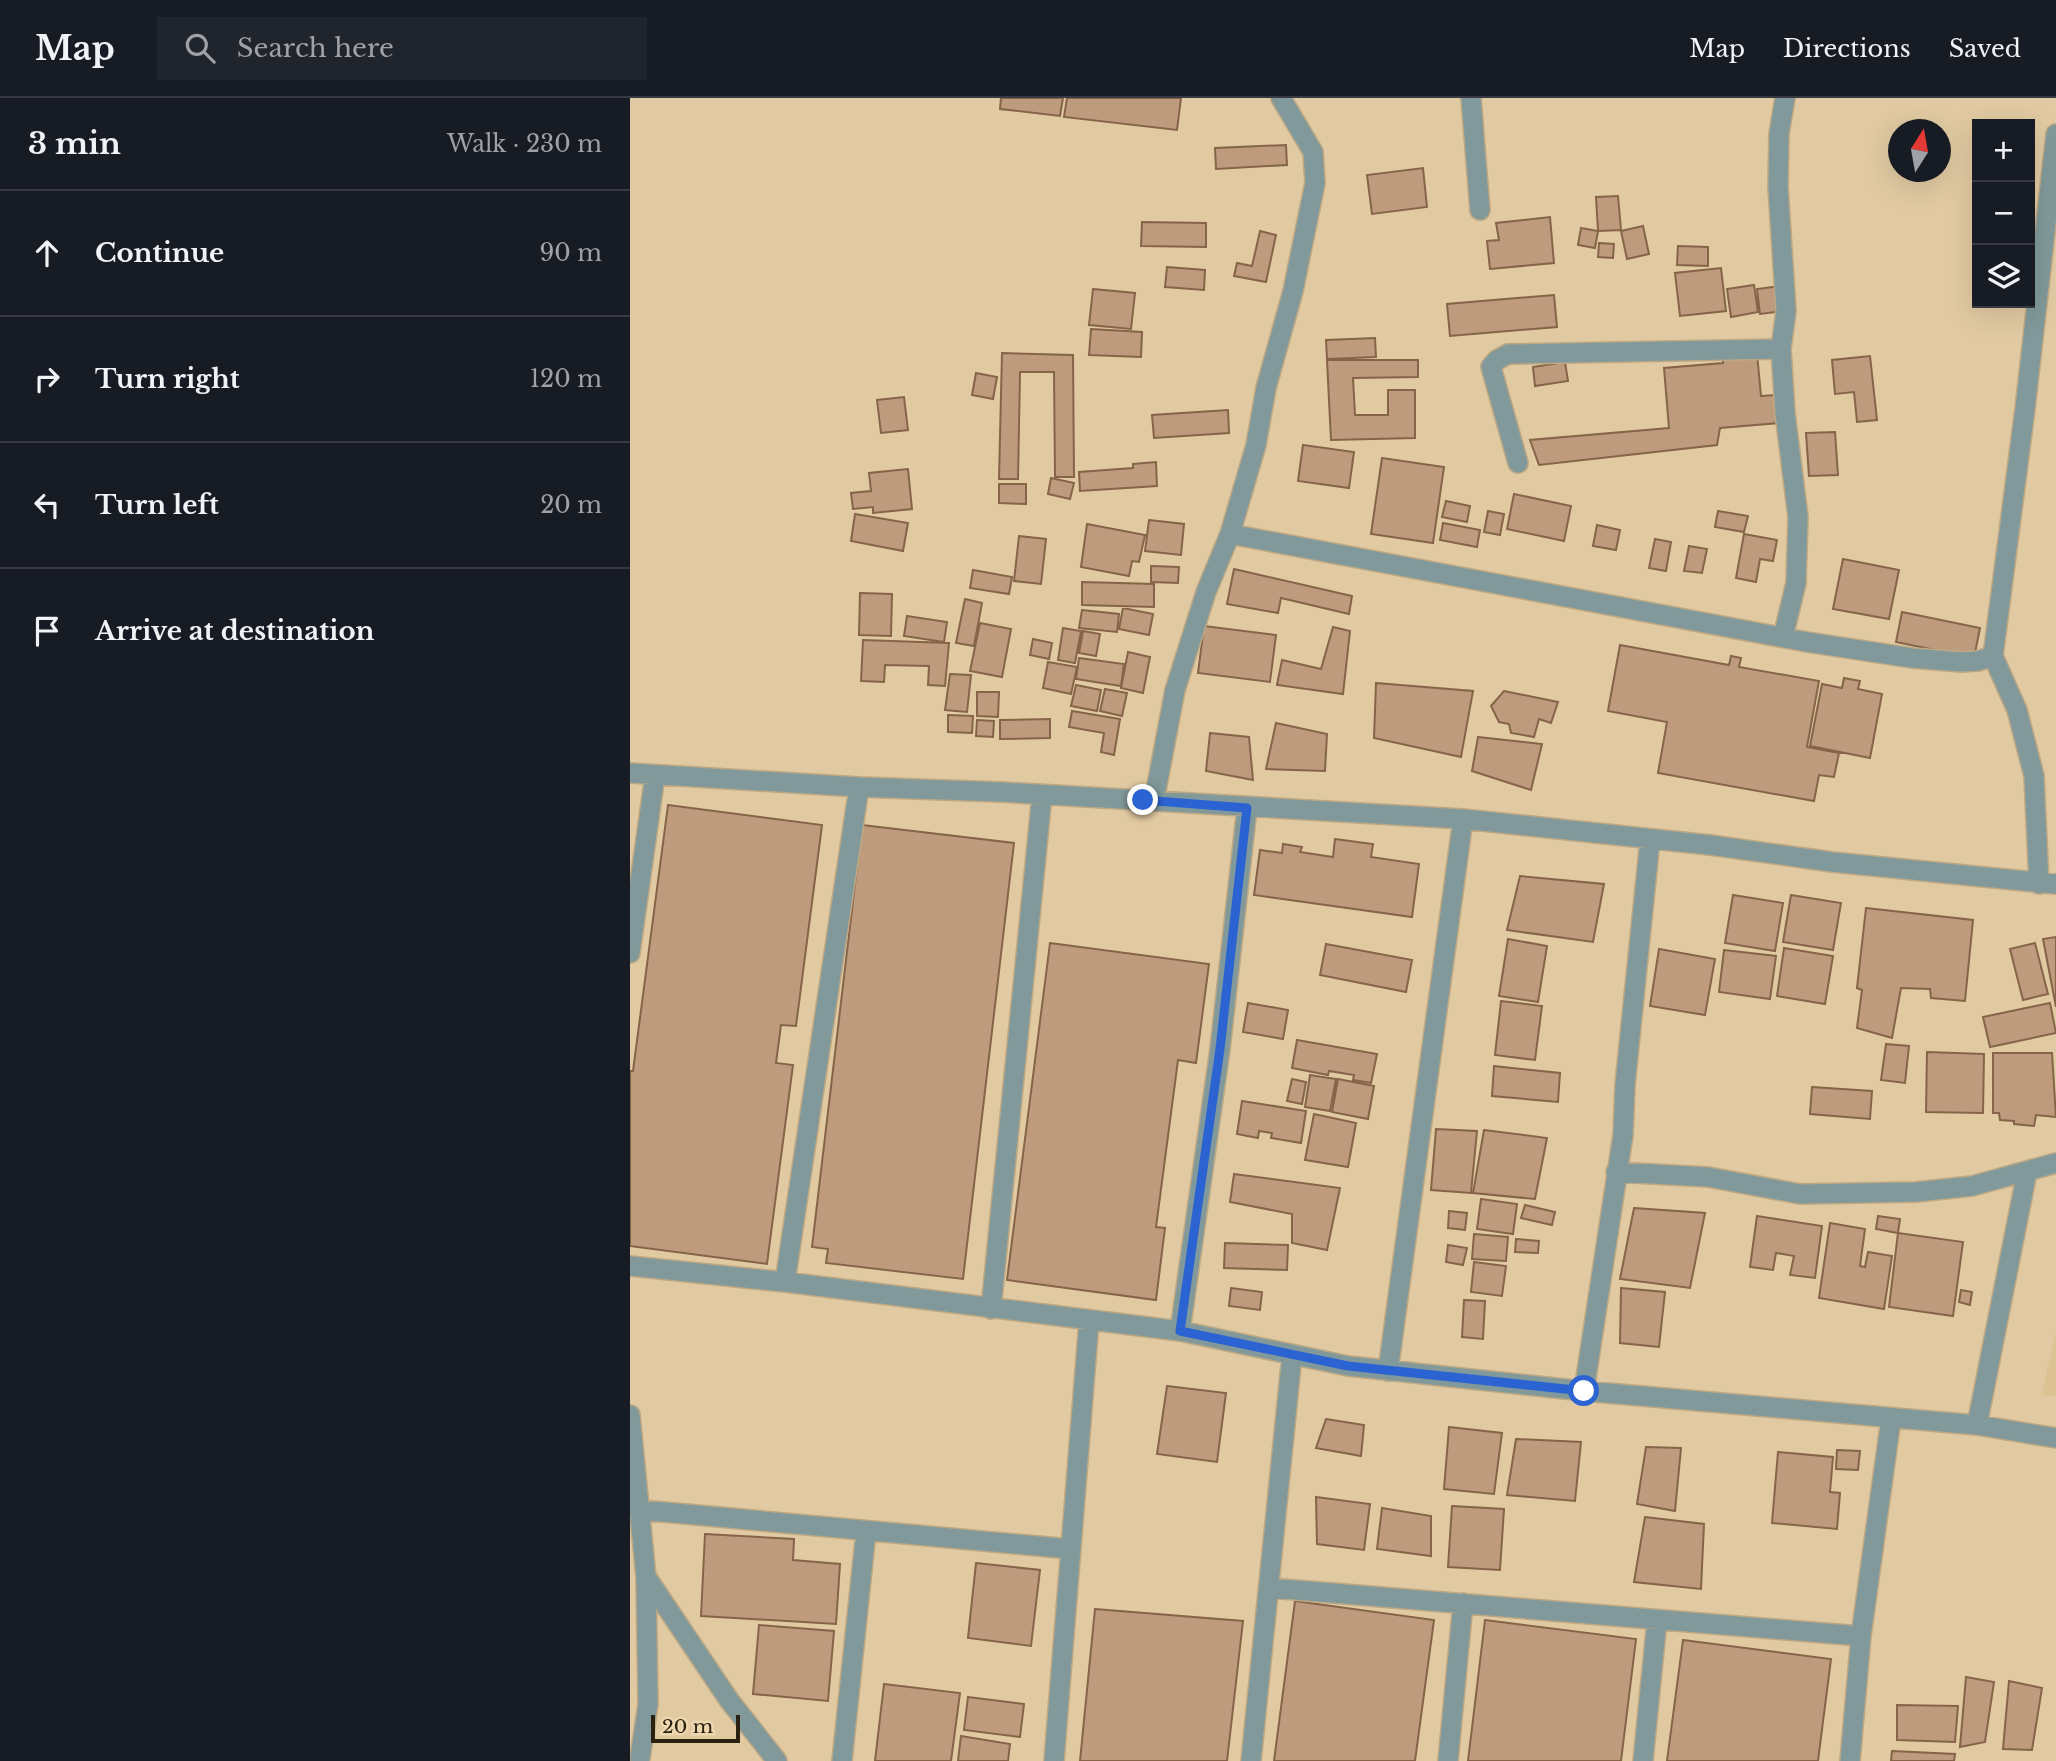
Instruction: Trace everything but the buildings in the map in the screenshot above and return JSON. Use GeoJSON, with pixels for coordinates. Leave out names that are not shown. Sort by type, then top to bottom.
{"type":"FeatureCollection","features":[{"type":"Feature","properties":{"kind":"street"},"geometry":{"type":"LineString","coordinates":[[1154,801],[1174,690],[1206,592],[1230,534],[1256,445],[1266,388],[1293,290],[1315,183],[1313,152],[1281,98]]}},
{"type":"Feature","properties":{"kind":"street"},"geometry":{"type":"LineString","coordinates":[[1471,98],[1480,210]]}},
{"type":"Feature","properties":{"kind":"street"},"geometry":{"type":"LineString","coordinates":[[1783,637],[1796,583],[1798,517],[1785,414],[1781,349],[1786,310],[1778,187],[1779,134],[1785,98]]}},
{"type":"Feature","properties":{"kind":"street"},"geometry":{"type":"LineString","coordinates":[[630,774],[1042,794],[1463,819],[2048,884],[2034,776],[2017,710],[1993,656],[2056,134]]}},
{"type":"Feature","properties":{"kind":"street"},"geometry":{"type":"LineString","coordinates":[[1518,463],[1491,367],[1508,354],[1781,349]]}},
{"type":"Feature","properties":{"kind":"street"},"geometry":{"type":"LineString","coordinates":[[1230,534],[1783,637],[1912,658],[1961,662],[1978,661],[1993,656]]}},
{"type":"Feature","properties":{"kind":"street"},"geometry":{"type":"LineString","coordinates":[[630,953],[654,775]]}},
{"type":"Feature","properties":{"kind":"street"},"geometry":{"type":"LineString","coordinates":[[785,1282],[859,787]]}},
{"type":"Feature","properties":{"kind":"street"},"geometry":{"type":"LineString","coordinates":[[990,1309],[1042,794]]}},
{"type":"Feature","properties":{"kind":"street"},"geometry":{"type":"LineString","coordinates":[[1180,1331],[1220,1049],[1247,808]]}},
{"type":"Feature","properties":{"kind":"street"},"geometry":{"type":"LineString","coordinates":[[1388,1371],[1463,819]]}},
{"type":"Feature","properties":{"kind":"street"},"geometry":{"type":"LineString","coordinates":[[1584,1391],[1623,1135],[1625,1085],[1650,840]]}},
{"type":"Feature","properties":{"kind":"street"},"geometry":{"type":"LineString","coordinates":[[1616,1172],[1708,1177],[1800,1194],[1916,1192],[1972,1186],[2056,1163]]}},
{"type":"Feature","properties":{"kind":"street"},"geometry":{"type":"LineString","coordinates":[[1977,1425],[2026,1172]]}},
{"type":"Feature","properties":{"kind":"street"},"geometry":{"type":"LineString","coordinates":[[630,1266],[785,1282],[1180,1331],[1348,1366],[1388,1371],[1977,1425],[2056,1438]]}},
{"type":"Feature","properties":{"kind":"street"},"geometry":{"type":"LineString","coordinates":[[1054,1761],[1089,1321]]}},
{"type":"Feature","properties":{"kind":"street"},"geometry":{"type":"LineString","coordinates":[[1251,1761],[1292,1354]]}},
{"type":"Feature","properties":{"kind":"street"},"geometry":{"type":"LineString","coordinates":[[630,1415],[646,1577],[648,1704],[640,1758]]}},
{"type":"Feature","properties":{"kind":"street"},"geometry":{"type":"LineString","coordinates":[[1850,1761],[1861,1636],[1891,1419]]}},
{"type":"Feature","properties":{"kind":"street"},"geometry":{"type":"LineString","coordinates":[[641,1510],[1071,1549]]}},
{"type":"Feature","properties":{"kind":"street"},"geometry":{"type":"LineString","coordinates":[[842,1761],[866,1531]]}},
{"type":"Feature","properties":{"kind":"street"},"geometry":{"type":"LineString","coordinates":[[646,1577],[729,1700],[777,1761]]}},
{"type":"Feature","properties":{"kind":"street"},"geometry":{"type":"LineString","coordinates":[[1270,1588],[1861,1636]]}},
{"type":"Feature","properties":{"kind":"street"},"geometry":{"type":"LineString","coordinates":[[1448,1761],[1463,1603]]}},
{"type":"Feature","properties":{"kind":"street"},"geometry":{"type":"LineString","coordinates":[[1643,1761],[1657,1620]]}},
{"type":"Feature","properties":{"kind":"shaded area"},"geometry":{"type":"Polygon","coordinates":[[[2056,1333],[2056,1396],[2041,1395],[2056,1333]]]}},
{"type":"Feature","properties":{"kind":"route"},"geometry":{"type":"LineString","coordinates":[[1143,800],[1247,808],[1220,1049],[1180,1331],[1348,1366],[1584,1391]]}}]}
